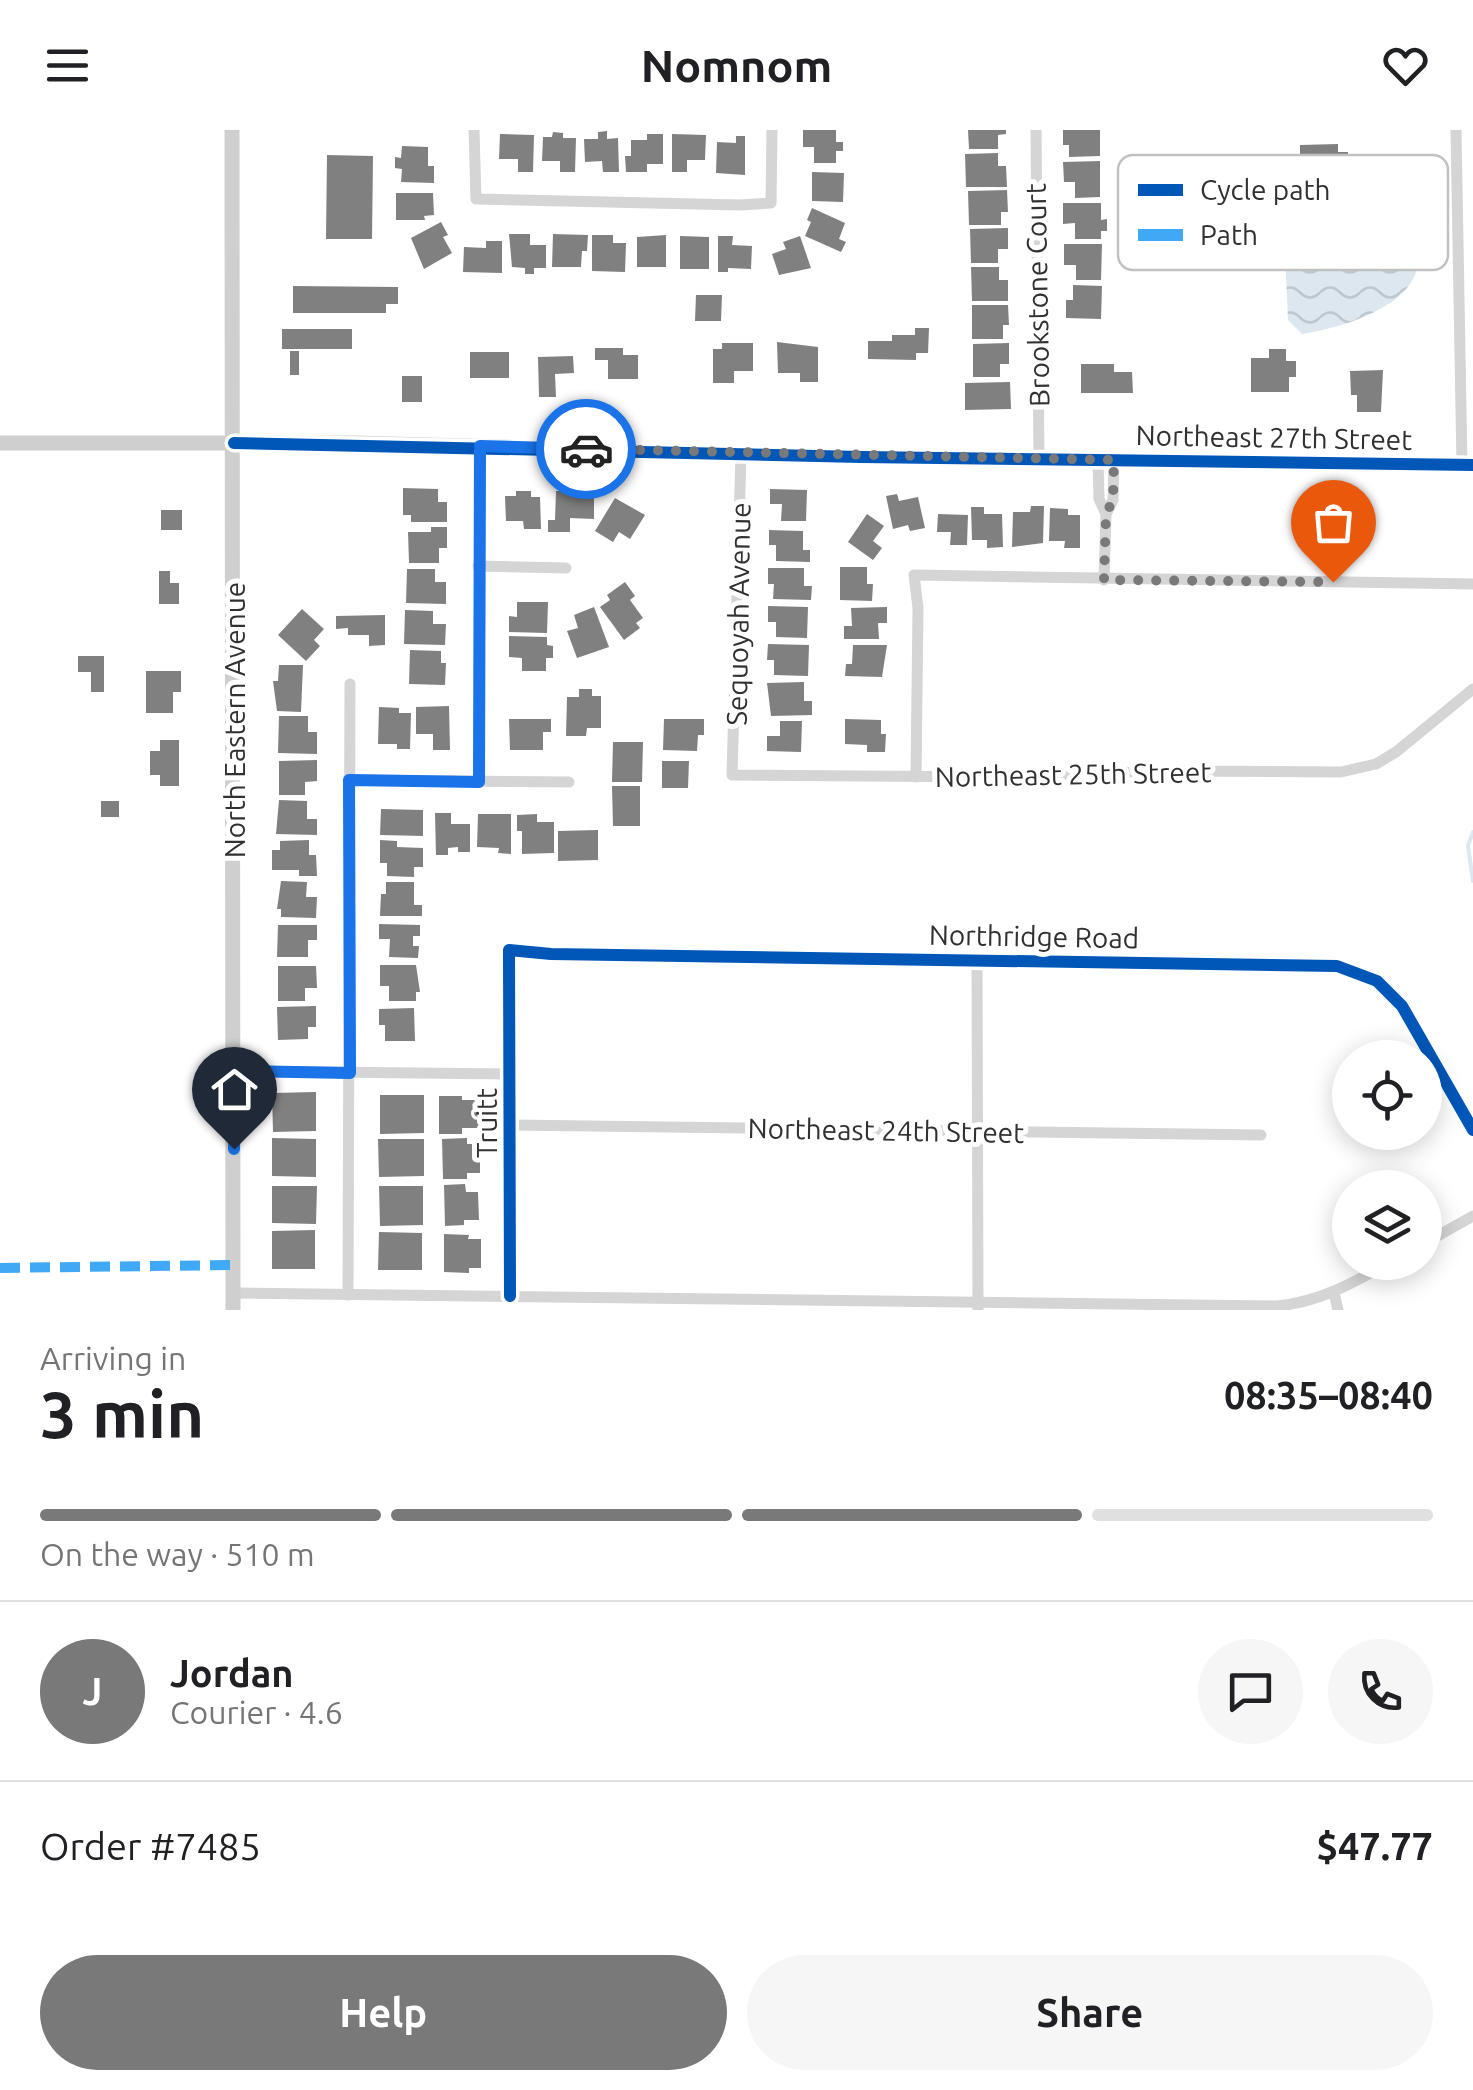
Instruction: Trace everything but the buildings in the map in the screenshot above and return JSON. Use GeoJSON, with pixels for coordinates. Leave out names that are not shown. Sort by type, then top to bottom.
{"type":"FeatureCollection","features":[{"type":"Feature","properties":{"kind":"main road","name":"North Eastern Avenue"},"geometry":{"type":"LineString","coordinates":[[232,130],[234,1301]]}},
{"type":"Feature","properties":{"kind":"main road","name":"Northeast 27th Street"},"geometry":{"type":"LineString","coordinates":[[0,443],[234,442],[1468,465]]}},
{"type":"Feature","properties":{"kind":"street"},"geometry":{"type":"LineString","coordinates":[[474,130],[476,200],[771,203],[772,130]]}},
{"type":"Feature","properties":{"kind":"street","name":"Brookstone Court"},"geometry":{"type":"LineString","coordinates":[[1036,130],[1039,459]]}},
{"type":"Feature","properties":{"kind":"street"},"geometry":{"type":"LineString","coordinates":[[1456,130],[1468,465]]}},
{"type":"Feature","properties":{"kind":"street"},"geometry":{"type":"LineString","coordinates":[[479,782],[480,446]]}},
{"type":"Feature","properties":{"kind":"street","name":"Sequoyah Avenue"},"geometry":{"type":"LineString","coordinates":[[732,775],[741,452]]}},
{"type":"Feature","properties":{"kind":"street"},"geometry":{"type":"LineString","coordinates":[[1104,580],[1106,514],[1099,499],[1106,460]]}},
{"type":"Feature","properties":{"kind":"street"},"geometry":{"type":"LineString","coordinates":[[478,566],[566,568]]}},
{"type":"Feature","properties":{"kind":"street"},"geometry":{"type":"LineString","coordinates":[[916,777],[918,608],[914,575],[1473,584]]}},
{"type":"Feature","properties":{"kind":"street"},"geometry":{"type":"LineString","coordinates":[[348,1295],[350,684]]}},
{"type":"Feature","properties":{"kind":"street","name":"Northeast 25th Street"},"geometry":{"type":"LineString","coordinates":[[732,775],[1032,777],[1165,771],[1341,772],[1376,764],[1407,744],[1473,689]]}},
{"type":"Feature","properties":{"kind":"street"},"geometry":{"type":"LineString","coordinates":[[349,780],[569,782]]}},
{"type":"Feature","properties":{"kind":"street","name":"Northridge Road"},"geometry":{"type":"LineString","coordinates":[[509,950],[551,954],[1314,964],[1352,970],[1376,981],[1402,1006],[1473,1130]]}},
{"type":"Feature","properties":{"kind":"street","name":"Truitt"},"geometry":{"type":"LineString","coordinates":[[509,950],[510,1296]]}},
{"type":"Feature","properties":{"kind":"street"},"geometry":{"type":"LineString","coordinates":[[976,960],[978,1306]]}},
{"type":"Feature","properties":{"kind":"street"},"geometry":{"type":"LineString","coordinates":[[235,1071],[511,1074]]}},
{"type":"Feature","properties":{"kind":"street","name":"Northeast 24th Street"},"geometry":{"type":"LineString","coordinates":[[511,1125],[1260,1135]]}},
{"type":"Feature","properties":{"kind":"street"},"geometry":{"type":"LineString","coordinates":[[1442,1233],[1473,1216]]}},
{"type":"Feature","properties":{"kind":"street"},"geometry":{"type":"LineString","coordinates":[[234,1301],[348,1295],[822,1305],[1277,1306],[1310,1301],[1357,1280]]}},
{"type":"Feature","properties":{"kind":"street"},"geometry":{"type":"LineString","coordinates":[[1334,1293],[1338,1310]]}},
{"type":"Feature","properties":{"kind":"water"},"geometry":{"type":"Polygon","coordinates":[[[1286,270],[1416,270],[1408,287],[1394,300],[1357,320],[1302,334],[1288,320],[1286,270]]]}},
{"type":"Feature","properties":{"kind":"waterway"},"geometry":{"type":"LineString","coordinates":[[1473,832],[1468,846],[1473,881]]}},
{"type":"Feature","properties":{"kind":"marked path"},"geometry":{"type":"LineString","coordinates":[[0,1268],[234,1265]]}},
{"type":"Feature","properties":{"kind":"cycle path"},"geometry":{"type":"LineString","coordinates":[[234,443],[1473,465]]}},
{"type":"Feature","properties":{"kind":"cycle path"},"geometry":{"type":"LineString","coordinates":[[510,1296],[509,950],[551,954],[1337,966],[1377,981],[1402,1006],[1473,1130]]}},
{"type":"Feature","properties":{"kind":"way so far"},"geometry":{"type":"LineString","coordinates":[[586,449],[1114,460],[1113,500],[1106,514],[1104,580],[1333,582]]}},
{"type":"Feature","properties":{"kind":"route"},"geometry":{"type":"LineString","coordinates":[[234,1149],[235,1071],[350,1073],[349,780],[479,782],[480,446],[586,449]]}}]}
